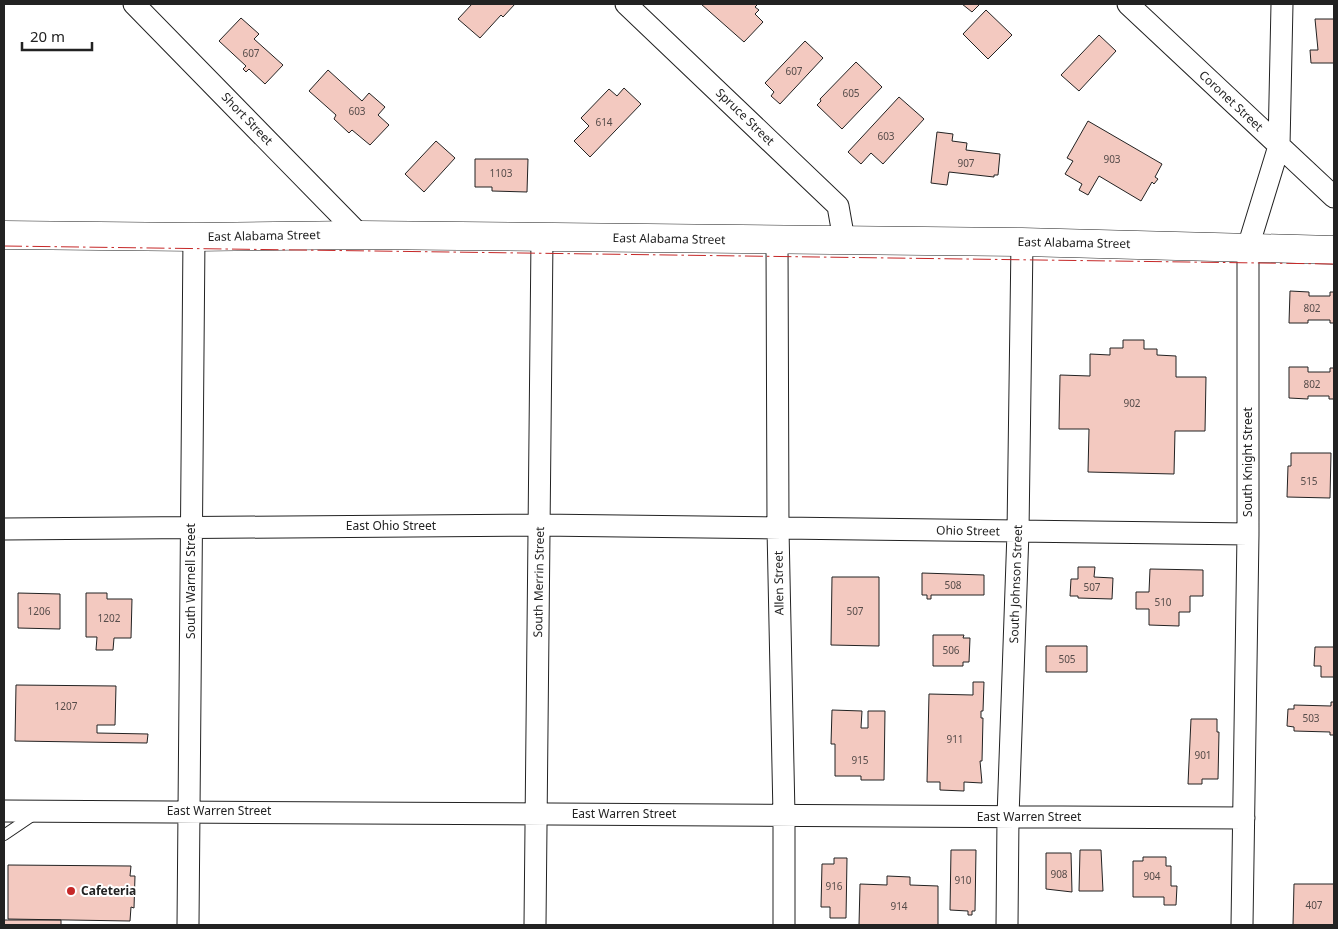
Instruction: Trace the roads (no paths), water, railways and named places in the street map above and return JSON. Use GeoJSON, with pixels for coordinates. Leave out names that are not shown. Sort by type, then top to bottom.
{"type":"FeatureCollection","features":[{"type":"Feature","properties":{"kind":"street","name":"Short Street"},"geometry":{"type":"LineString","coordinates":[[134,4],[360,235]]}},
{"type":"Feature","properties":{"kind":"street","name":"Spruce Street"},"geometry":{"type":"LineString","coordinates":[[626,4],[838,206],[844,240]]}},
{"type":"Feature","properties":{"kind":"street","name":"Coronet Street"},"geometry":{"type":"LineString","coordinates":[[1128,4],[1334,197]]}},
{"type":"Feature","properties":{"kind":"street","name":"South Knight Street"},"geometry":{"type":"LineString","coordinates":[[1242,925],[1248,534],[1248,247],[1279,146],[1282,4]]}},
{"type":"Feature","properties":{"kind":"street","name":"East Alabama Street"},"geometry":{"type":"LineString","coordinates":[[4,235],[194,237],[360,235],[777,241],[1022,242],[1334,250]]}},
{"type":"Feature","properties":{"kind":"street","name":"South Warnell Street"},"geometry":{"type":"LineString","coordinates":[[188,925],[194,237]]}},
{"type":"Feature","properties":{"kind":"street","name":"South Merrin Street"},"geometry":{"type":"LineString","coordinates":[[535,925],[542,238]]}},
{"type":"Feature","properties":{"kind":"street","name":"Allen Street"},"geometry":{"type":"LineString","coordinates":[[777,241],[778,529],[784,816],[784,925]]}},
{"type":"Feature","properties":{"kind":"street","name":"South Johnson Street"},"geometry":{"type":"LineString","coordinates":[[1006,925],[1018,532],[1022,242]]}},
{"type":"Feature","properties":{"kind":"street","name":"East Ohio Street"},"geometry":{"type":"LineString","coordinates":[[4,529],[192,526],[540,525],[778,529]]}},
{"type":"Feature","properties":{"kind":"street","name":"Ohio Street"},"geometry":{"type":"LineString","coordinates":[[778,529],[1248,534]]}},
{"type":"Feature","properties":{"kind":"street","name":"East Warren Street"},"geometry":{"type":"LineString","coordinates":[[4,811],[190,810],[1244,818]]}},
{"type":"Feature","properties":{"kind":"lane"},"geometry":{"type":"LineString","coordinates":[[4,835],[40,811]]}},
{"type":"Feature","properties":{"kind":"place","name":"Cafeteria"},"geometry":{"type":"Point","coordinates":[71,891]}}]}
